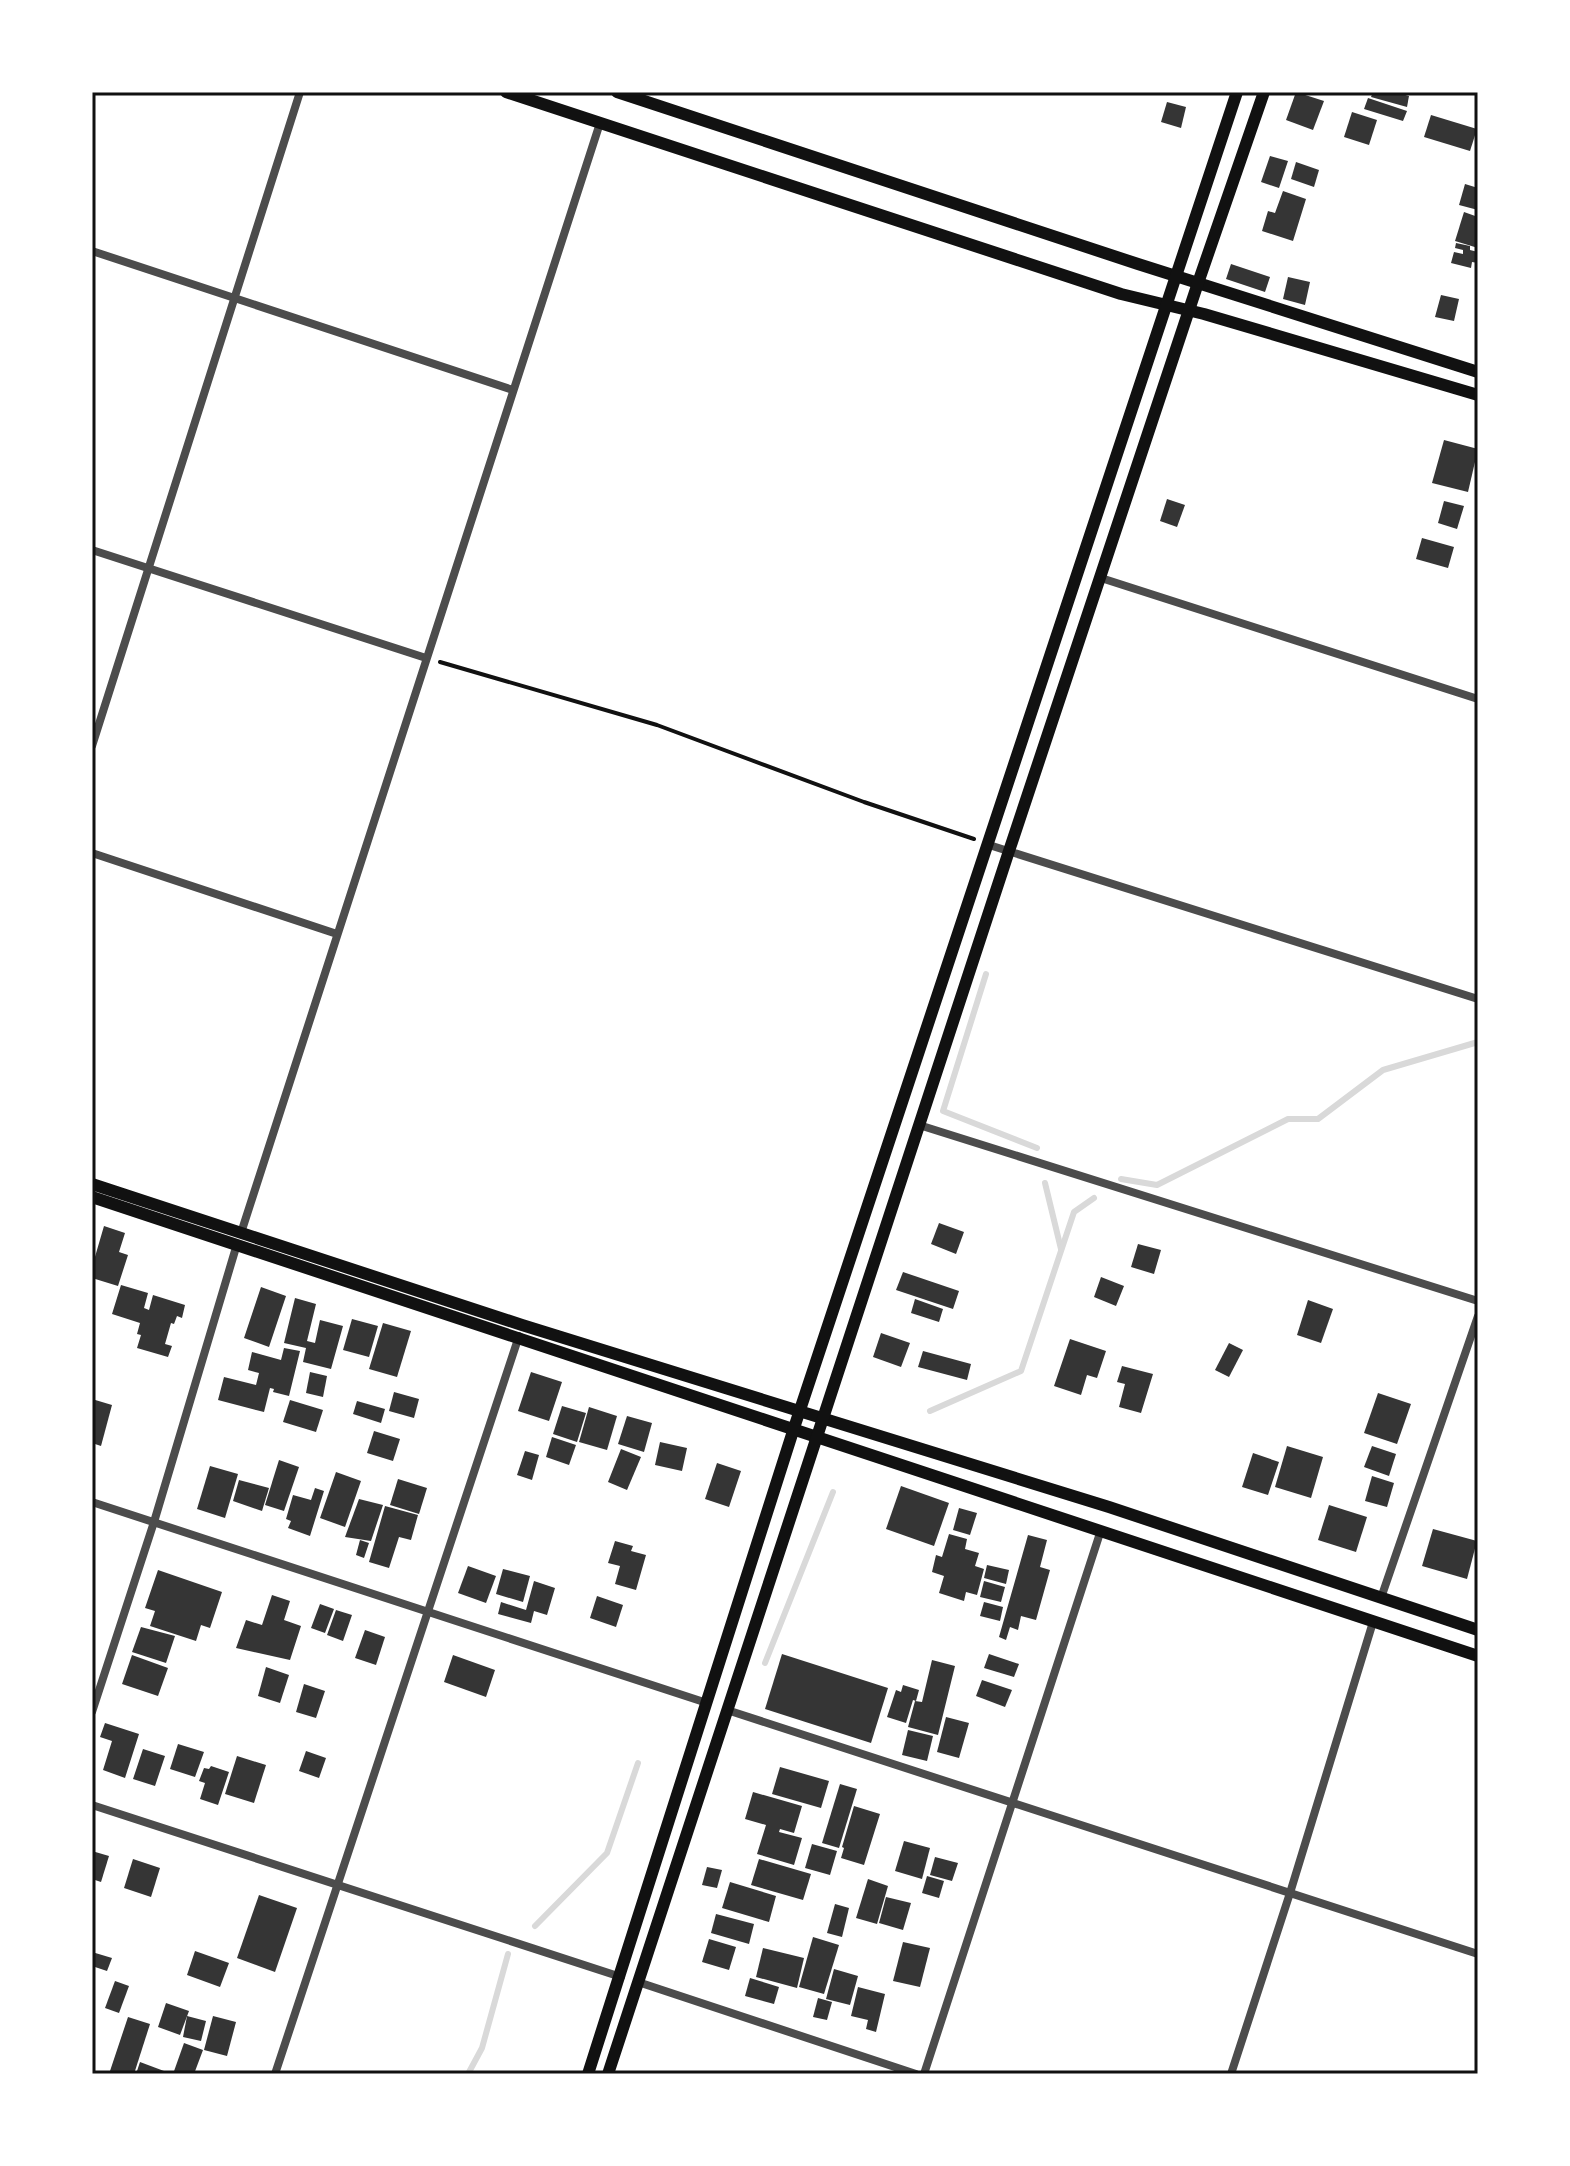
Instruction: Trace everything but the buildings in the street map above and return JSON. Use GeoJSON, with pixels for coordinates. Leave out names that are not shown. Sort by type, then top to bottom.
{"type":"FeatureCollection","features":[{"type":"Feature","properties":{"kind":"main road"},"geometry":{"type":"LineString","coordinates":[[506,92],[1092,284],[1478,395]]}},
{"type":"Feature","properties":{"kind":"main road"},"geometry":{"type":"LineString","coordinates":[[617,92],[1478,372]]}},
{"type":"Feature","properties":{"kind":"main road"},"geometry":{"type":"LineString","coordinates":[[588,2074],[794,1428],[1237,92]]}},
{"type":"Feature","properties":{"kind":"main road"},"geometry":{"type":"LineString","coordinates":[[608,2074],[1009,851],[1264,92]]}},
{"type":"Feature","properties":{"kind":"main road"},"geometry":{"type":"LineString","coordinates":[[92,1184],[239,1239],[519,1336],[1478,1656]]}},
{"type":"Feature","properties":{"kind":"main road"},"geometry":{"type":"LineString","coordinates":[[92,1197],[522,1325],[1109,1507],[1478,1630]]}},
{"type":"Feature","properties":{"kind":"street"},"geometry":{"type":"LineString","coordinates":[[92,746],[300,92]]}},
{"type":"Feature","properties":{"kind":"street"},"geometry":{"type":"LineString","coordinates":[[92,1712],[154,1522],[239,1239],[600,123]]}},
{"type":"Feature","properties":{"kind":"street"},"geometry":{"type":"LineString","coordinates":[[92,251],[513,390]]}},
{"type":"Feature","properties":{"kind":"street"},"geometry":{"type":"LineString","coordinates":[[92,550],[426,658]]}},
{"type":"Feature","properties":{"kind":"street"},"geometry":{"type":"LineString","coordinates":[[1101,578],[1478,699]]}},
{"type":"Feature","properties":{"kind":"street"},"geometry":{"type":"LineString","coordinates":[[986,844],[1478,999]]}},
{"type":"Feature","properties":{"kind":"street"},"geometry":{"type":"LineString","coordinates":[[92,853],[337,934]]}},
{"type":"Feature","properties":{"kind":"street"},"geometry":{"type":"LineString","coordinates":[[919,1125],[1478,1301]]}},
{"type":"Feature","properties":{"kind":"street"},"geometry":{"type":"LineString","coordinates":[[1381,1598],[1478,1316]]}},
{"type":"Feature","properties":{"kind":"street"},"geometry":{"type":"LineString","coordinates":[[275,2074],[519,1336]]}},
{"type":"Feature","properties":{"kind":"street"},"geometry":{"type":"LineString","coordinates":[[92,1502],[707,1703]]}},
{"type":"Feature","properties":{"kind":"street"},"geometry":{"type":"LineString","coordinates":[[924,2074],[1101,1530]]}},
{"type":"Feature","properties":{"kind":"street"},"geometry":{"type":"LineString","coordinates":[[1231,2074],[1373,1622]]}},
{"type":"Feature","properties":{"kind":"street"},"geometry":{"type":"LineString","coordinates":[[727,1710],[1478,1954]]}},
{"type":"Feature","properties":{"kind":"street"},"geometry":{"type":"LineString","coordinates":[[92,1805],[621,1977]]}},
{"type":"Feature","properties":{"kind":"street"},"geometry":{"type":"LineString","coordinates":[[638,1982],[916,2074]]}},
{"type":"Feature","properties":{"kind":"path"},"geometry":{"type":"LineString","coordinates":[[426,658],[657,725],[986,844]]}},
{"type":"Feature","properties":{"kind":"waterway"},"geometry":{"type":"LineString","coordinates":[[986,974],[943,1111],[1037,1148]]}},
{"type":"Feature","properties":{"kind":"waterway"},"geometry":{"type":"LineString","coordinates":[[1121,1179],[1157,1185],[1288,1119],[1318,1119],[1383,1070],[1478,1042]]}},
{"type":"Feature","properties":{"kind":"waterway"},"geometry":{"type":"LineString","coordinates":[[1045,1183],[1061,1249]]}},
{"type":"Feature","properties":{"kind":"waterway"},"geometry":{"type":"LineString","coordinates":[[930,1411],[1021,1371],[1074,1212],[1094,1198]]}},
{"type":"Feature","properties":{"kind":"waterway"},"geometry":{"type":"LineString","coordinates":[[765,1663],[833,1492]]}},
{"type":"Feature","properties":{"kind":"waterway"},"geometry":{"type":"LineString","coordinates":[[535,1926],[607,1853],[638,1763]]}},
{"type":"Feature","properties":{"kind":"waterway"},"geometry":{"type":"LineString","coordinates":[[468,2074],[482,2048],[508,1954]]}}]}
